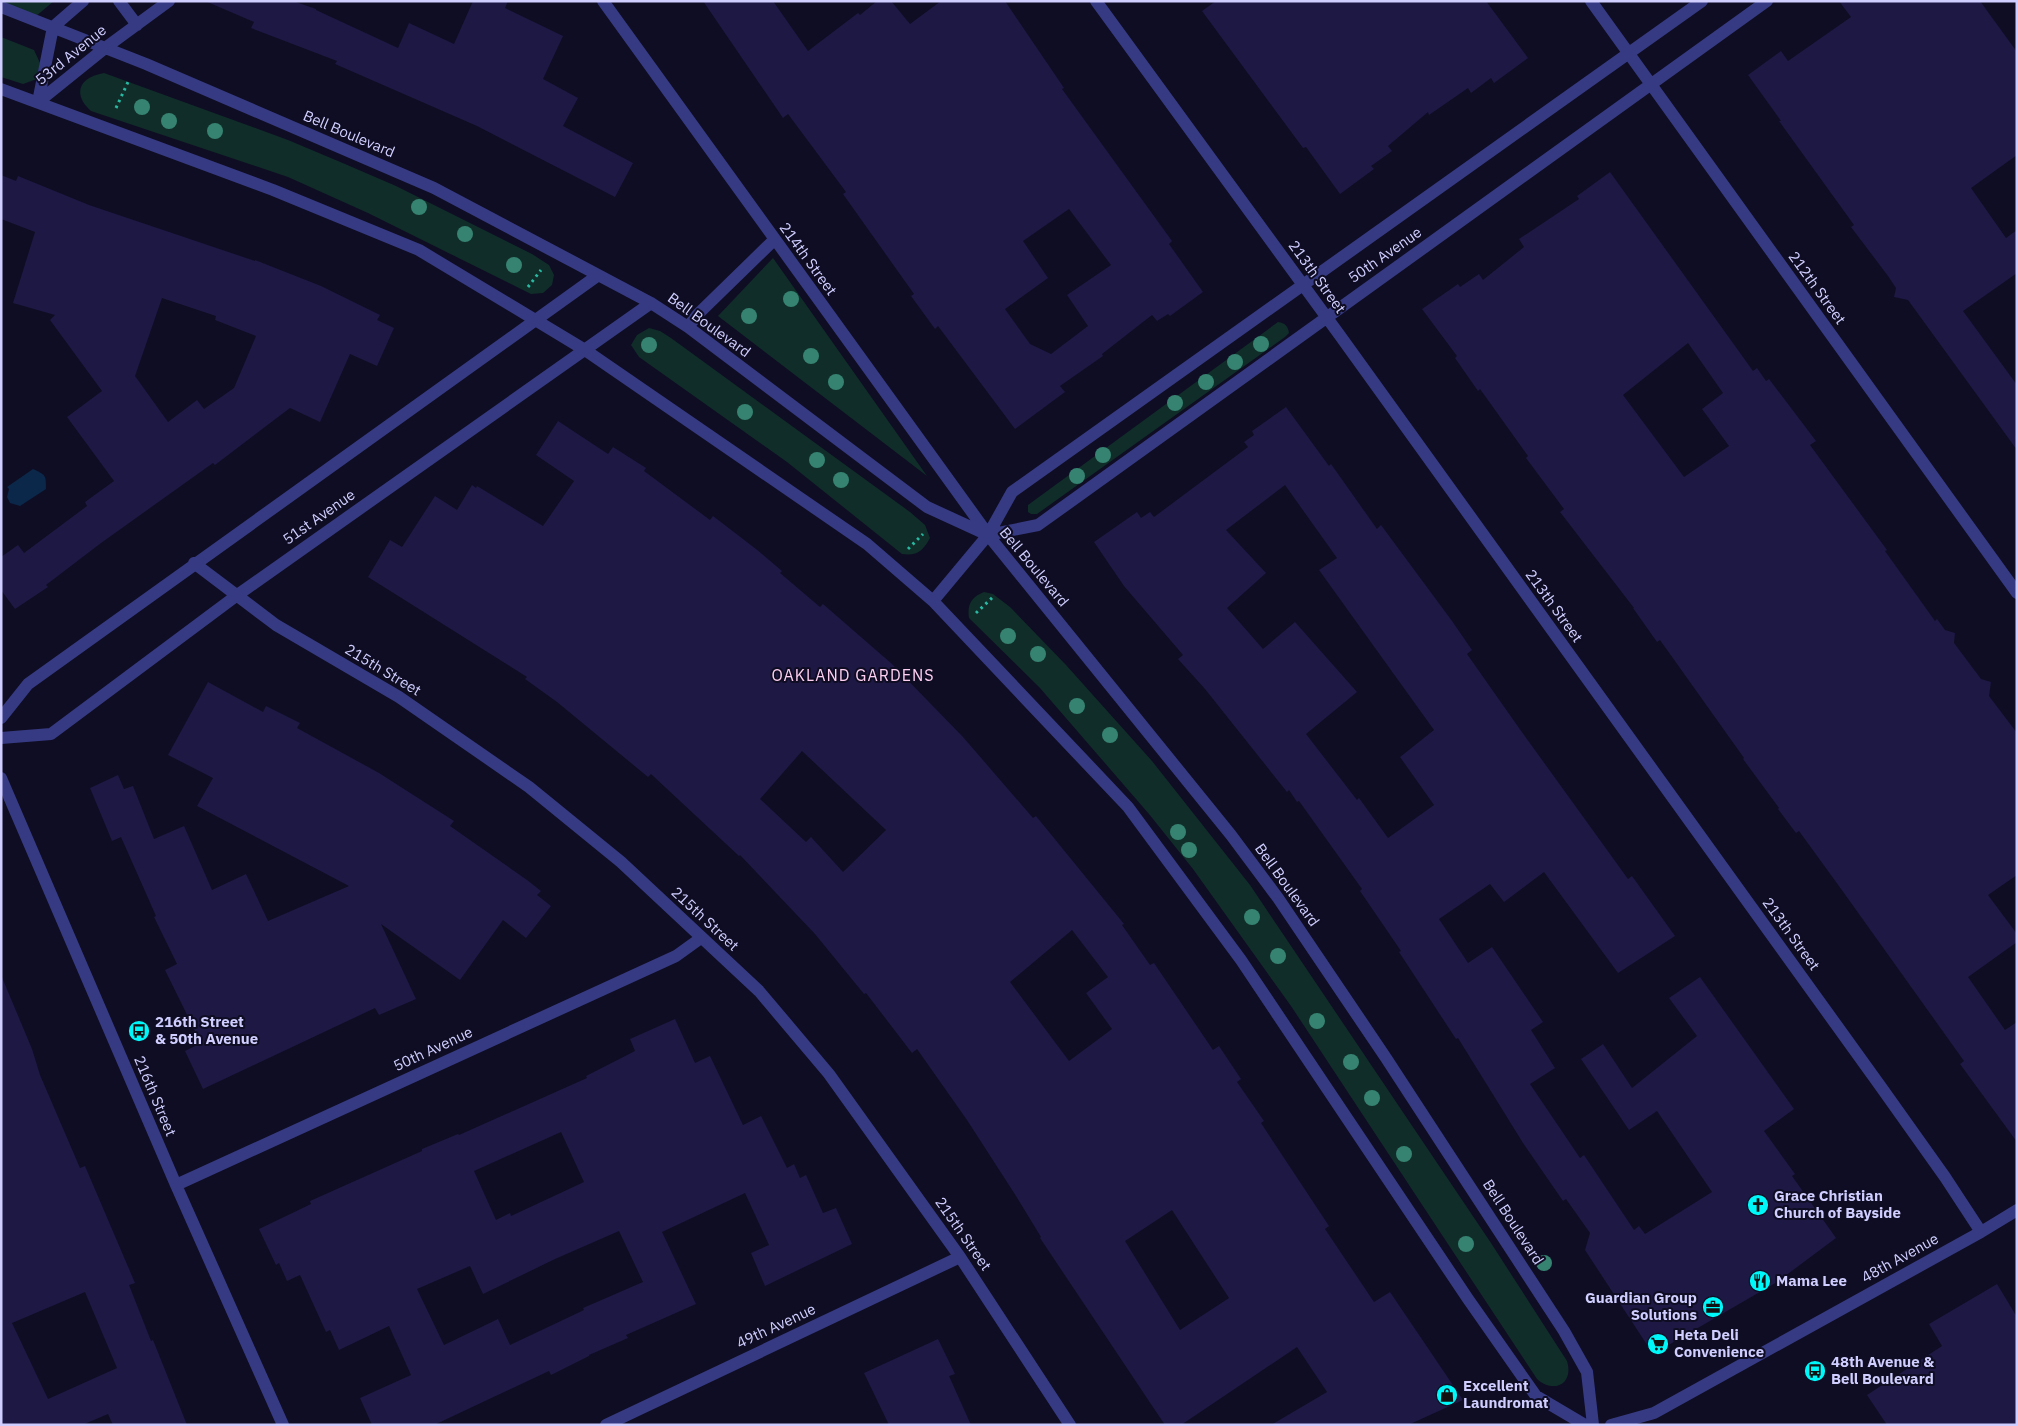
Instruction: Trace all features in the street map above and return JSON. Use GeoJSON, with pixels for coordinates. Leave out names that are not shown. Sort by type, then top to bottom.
{"type":"FeatureCollection","features":[{"type":"Feature","properties":{"kind":"street"},"geometry":{"type":"LineString","coordinates":[[53,27],[83,1]]}},
{"type":"Feature","properties":{"kind":"street"},"geometry":{"type":"LineString","coordinates":[[119,1],[137,25]]}},
{"type":"Feature","properties":{"kind":"street","name":"53rd Avenue"},"geometry":{"type":"LineString","coordinates":[[38,102],[105,48],[169,1]]}},
{"type":"Feature","properties":{"kind":"street","name":"214th Street"},"geometry":{"type":"LineString","coordinates":[[603,1],[988,535]]}},
{"type":"Feature","properties":{"kind":"street","name":"213th Street"},"geometry":{"type":"LineString","coordinates":[[1096,1],[1303,285],[1918,1140],[1982,1232]]}},
{"type":"Feature","properties":{"kind":"street","name":"212th Street"},"geometry":{"type":"LineString","coordinates":[[1591,1],[2017,593]]}},
{"type":"Feature","properties":{"kind":"street","name":"50th Avenue"},"geometry":{"type":"LineString","coordinates":[[933,601],[988,535],[1012,492],[1702,1]]}},
{"type":"Feature","properties":{"kind":"street","name":"50th Avenue"},"geometry":{"type":"LineString","coordinates":[[988,535],[1038,525],[1326,317],[1652,86],[1767,1]]}},
{"type":"Feature","properties":{"kind":"street","name":"Bell Boulevard"},"geometry":{"type":"LineString","coordinates":[[1,7],[105,48],[434,188],[651,303],[688,327],[927,507],[988,535],[1231,835],[1325,966],[1564,1332],[1587,1372],[1592,1425]]}},
{"type":"Feature","properties":{"kind":"street","name":"53rd Avenue"},"geometry":{"type":"LineString","coordinates":[[38,102],[53,27]]}},
{"type":"Feature","properties":{"kind":"street"},"geometry":{"type":"LineString","coordinates":[[1,89],[273,190],[419,250],[585,350],[867,544],[933,601],[1128,808],[1240,960],[1468,1299],[1536,1396],[1585,1425]]}},
{"type":"Feature","properties":{"kind":"street"},"geometry":{"type":"LineString","coordinates":[[688,327],[698,314],[774,240]]}},
{"type":"Feature","properties":{"kind":"street"},"geometry":{"type":"LineString","coordinates":[[1,718],[28,684],[194,563],[597,276]]}},
{"type":"Feature","properties":{"kind":"street","name":"51st Avenue"},"geometry":{"type":"LineString","coordinates":[[1,738],[51,734],[236,596],[651,303]]}},
{"type":"Feature","properties":{"kind":"street","name":"215th Street"},"geometry":{"type":"LineString","coordinates":[[194,563],[276,625],[399,697],[529,787],[621,862],[759,991],[829,1074],[960,1257],[1070,1425]]}},
{"type":"Feature","properties":{"kind":"street","name":"216th Street"},"geometry":{"type":"LineString","coordinates":[[1,778],[176,1185],[283,1425]]}},
{"type":"Feature","properties":{"kind":"street","name":"50th Avenue"},"geometry":{"type":"LineString","coordinates":[[176,1185],[676,956],[701,938]]}},
{"type":"Feature","properties":{"kind":"street","name":"48th Avenue"},"geometry":{"type":"LineString","coordinates":[[1611,1425],[1654,1413],[1982,1232],[2017,1210]]}},
{"type":"Feature","properties":{"kind":"street","name":"49th Avenue"},"geometry":{"type":"LineString","coordinates":[[606,1425],[960,1257]]}},
{"type":"Feature","properties":{"kind":"path"},"geometry":{"type":"LineString","coordinates":[[115,112],[126,84]]}},
{"type":"Feature","properties":{"kind":"path"},"geometry":{"type":"LineString","coordinates":[[524,293],[546,264]]}},
{"type":"Feature","properties":{"kind":"path"},"geometry":{"type":"LineString","coordinates":[[902,554],[923,534]]}},
{"type":"Feature","properties":{"kind":"path"},"geometry":{"type":"LineString","coordinates":[[972,617],[994,596]]}},
{"type":"Feature","properties":{"kind":"green space"},"geometry":{"type":"Polygon","coordinates":[[[1,1],[54,1],[35,17],[1,1]]]}},
{"type":"Feature","properties":{"kind":"green space"},"geometry":{"type":"Polygon","coordinates":[[[1,37],[34,50],[40,63],[37,79],[23,84],[1,77],[1,37]]]}},
{"type":"Feature","properties":{"kind":"green space"},"geometry":{"type":"Polygon","coordinates":[[[104,73],[288,140],[396,186],[532,254],[549,265],[554,275],[552,285],[543,293],[531,294],[368,213],[288,177],[91,111],[85,105],[82,98],[80,93],[81,87],[89,78],[104,73]]]}},
{"type":"Feature","properties":{"kind":"green space"},"geometry":{"type":"Polygon","coordinates":[[[773,258],[927,476],[718,316],[773,258]]]}},
{"type":"Feature","properties":{"kind":"green space"},"geometry":{"type":"Polygon","coordinates":[[[1278,322],[1286,325],[1288,328],[1289,333],[1285,337],[1037,514],[1028,512],[1028,505],[1278,322]]]}},
{"type":"Feature","properties":{"kind":"green space"},"geometry":{"type":"Polygon","coordinates":[[[649,328],[660,331],[671,338],[910,512],[925,525],[930,538],[925,546],[919,552],[902,554],[787,462],[639,357],[631,345],[637,335],[649,328]]]}},
{"type":"Feature","properties":{"kind":"green space"},"geometry":{"type":"Polygon","coordinates":[[[984,592],[993,594],[1010,607],[1066,665],[1152,761],[1250,885],[1491,1243],[1567,1361],[1568,1376],[1561,1384],[1550,1386],[1537,1379],[1291,1006],[1193,869],[1149,814],[1040,688],[969,618],[969,605],[976,596],[984,592]]]}},
{"type":"Feature","properties":{"kind":"water"},"geometry":{"type":"Polygon","coordinates":[[[33,469],[44,476],[46,489],[20,506],[10,503],[7,497],[9,489],[7,487],[33,469]]]}},
{"type":"Feature","properties":{"kind":"building"},"geometry":{"type":"Polygon","coordinates":[[[205,1],[293,1],[316,9],[398,48],[409,23],[454,44],[473,1],[508,1],[505,8],[563,36],[543,79],[578,98],[563,126],[633,163],[615,197],[477,126],[335,64],[337,61],[251,28],[254,22],[205,1]]]}},
{"type":"Feature","properties":{"kind":"building"},"geometry":{"type":"Polygon","coordinates":[[[703,1],[773,1],[808,51],[877,1],[891,1],[910,24],[941,1],[1005,1],[1064,88],[1062,89],[1172,241],[1169,244],[1203,292],[1170,316],[1168,314],[1157,321],[1152,315],[1102,354],[1103,356],[1060,386],[1065,392],[1015,429],[938,326],[935,329],[911,296],[914,294],[843,194],[846,192],[788,114],[783,118],[703,1]],[[1069,209],[1023,241],[1048,278],[1005,309],[1030,344],[1051,354],[1088,326],[1067,295],[1111,265],[1069,209]]]}},
{"type":"Feature","properties":{"kind":"building"},"geometry":{"type":"Polygon","coordinates":[[[1216,1],[1486,1],[1528,58],[1494,83],[1491,78],[1471,93],[1468,88],[1429,115],[1428,112],[1388,146],[1392,151],[1371,166],[1374,169],[1340,194],[1306,147],[1303,148],[1202,11],[1216,1]]]}},
{"type":"Feature","properties":{"kind":"building"},"geometry":{"type":"Polygon","coordinates":[[[1839,1],[1980,1],[2017,52],[2017,155],[1971,188],[2006,238],[2017,230],[2017,273],[1963,311],[2017,385],[2017,450],[1908,300],[1894,297],[1896,288],[1851,227],[1854,225],[1748,75],[1781,51],[1788,61],[1851,17],[1839,1]]]}},
{"type":"Feature","properties":{"kind":"building"},"geometry":{"type":"Polygon","coordinates":[[[1610,172],[1753,371],[1757,368],[1766,381],[1769,379],[1816,441],[1810,445],[1887,550],[1885,551],[1935,621],[1937,619],[1945,630],[1955,633],[1954,643],[1981,679],[1991,682],[1989,696],[2017,733],[2017,875],[1988,895],[2017,934],[2017,942],[1968,977],[2005,1030],[2017,1022],[2017,1142],[1960,1064],[1964,1061],[1844,893],[1799,831],[1796,833],[1778,809],[1660,640],[1657,642],[1634,608],[1560,512],[1564,509],[1526,458],[1528,456],[1480,389],[1478,391],[1455,358],[1457,356],[1422,309],[1458,284],[1460,287],[1479,274],[1483,280],[1524,247],[1519,239],[1579,199],[1577,196],[1610,172]],[[1688,343],[1623,395],[1684,477],[1729,446],[1702,409],[1723,393],[1688,343]]]}},
{"type":"Feature","properties":{"kind":"building"},"geometry":{"type":"Polygon","coordinates":[[[1,175],[16,181],[18,176],[89,205],[255,260],[321,286],[380,315],[377,320],[394,328],[377,366],[350,354],[320,422],[290,408],[215,465],[213,463],[101,543],[46,585],[48,587],[15,609],[1,590],[1,557],[18,545],[24,553],[87,506],[85,502],[114,481],[67,417],[102,391],[50,320],[55,315],[13,303],[35,232],[1,219],[1,175]],[[162,298],[135,376],[168,422],[197,400],[204,409],[234,388],[256,336],[215,320],[216,316],[162,298]]]}},
{"type":"Feature","properties":{"kind":"building"},"geometry":{"type":"Polygon","coordinates":[[[1286,407],[1329,466],[1331,464],[1377,529],[1381,525],[1452,621],[1472,650],[1467,654],[1519,728],[1628,879],[1632,876],[1675,936],[1618,973],[1544,872],[1504,902],[1490,884],[1439,919],[1468,963],[1492,947],[1543,1022],[1531,1030],[1555,1068],[1530,1084],[1580,1158],[1584,1155],[1634,1230],[1639,1226],[1645,1234],[1712,1192],[1657,1111],[1629,1130],[1581,1059],[1603,1044],[1632,1088],[1697,1036],[1669,998],[1700,977],[1794,1109],[1764,1131],[1795,1174],[1792,1176],[1836,1238],[1777,1282],[1653,1354],[1585,1250],[1590,1233],[1566,1199],[1563,1201],[1523,1143],[1458,1038],[1456,1039],[1399,952],[1401,951],[1360,891],[1362,889],[1299,801],[1297,802],[1289,790],[1287,792],[1205,689],[1178,659],[1183,655],[1124,586],[1094,542],[1137,512],[1141,518],[1150,512],[1154,517],[1248,447],[1244,442],[1254,435],[1252,431],[1286,407]],[[1285,485],[1226,530],[1266,573],[1227,608],[1263,649],[1295,622],[1357,692],[1306,734],[1357,800],[1359,798],[1388,838],[1434,805],[1400,757],[1434,730],[1319,570],[1337,558],[1285,485]]]}},
{"type":"Feature","properties":{"kind":"building"},"geometry":{"type":"Polygon","coordinates":[[[558,421],[608,454],[613,447],[646,468],[644,471],[710,520],[713,516],[756,549],[782,571],[780,573],[820,607],[823,604],[892,664],[963,737],[1033,818],[1036,816],[1124,924],[1122,925],[1150,965],[1154,963],[1213,1050],[1219,1046],[1241,1079],[1237,1082],[1264,1121],[1261,1123],[1329,1226],[1325,1229],[1374,1302],[1390,1292],[1463,1400],[1408,1425],[1271,1425],[1327,1392],[1297,1347],[1181,1425],[1165,1425],[1040,1238],[1016,1196],[967,1120],[917,1049],[912,1053],[866,993],[864,994],[815,934],[740,855],[651,774],[648,777],[557,702],[525,679],[527,677],[368,577],[390,540],[402,547],[435,496],[457,510],[472,485],[476,488],[477,486],[543,526],[574,481],[536,455],[558,421]],[[802,751],[760,799],[806,842],[811,837],[843,872],[886,830],[802,751]],[[1072,930],[1010,982],[1069,1061],[1112,1029],[1086,993],[1108,977],[1072,930]],[[1172,1210],[1125,1241],[1180,1330],[1229,1298],[1172,1210]]]}},
{"type":"Feature","properties":{"kind":"building"},"geometry":{"type":"Polygon","coordinates":[[[208,682],[263,712],[266,706],[300,723],[297,728],[379,773],[454,821],[450,826],[541,891],[537,895],[551,906],[526,938],[503,920],[460,980],[381,924],[416,999],[379,1015],[375,1008],[203,1089],[185,1051],[197,1045],[191,1032],[195,1031],[165,970],[177,964],[154,917],[156,916],[121,837],[112,841],[90,788],[118,775],[124,789],[133,786],[154,839],[184,826],[212,890],[246,874],[268,921],[349,886],[197,806],[213,778],[168,755],[208,682]]]}},
{"type":"Feature","properties":{"kind":"building"},"geometry":{"type":"Polygon","coordinates":[[[1,975],[32,1049],[40,1075],[80,1168],[85,1166],[135,1283],[129,1285],[187,1425],[113,1425],[108,1414],[82,1425],[1,1425],[1,975]],[[85,1292],[12,1323],[48,1399],[117,1368],[85,1292]]]}},
{"type":"Feature","properties":{"kind":"building"},"geometry":{"type":"Polygon","coordinates":[[[675,1019],[695,1063],[710,1056],[743,1125],[761,1116],[787,1168],[794,1164],[800,1178],[806,1175],[823,1213],[836,1208],[852,1244],[765,1286],[751,1253],[769,1245],[745,1193],[662,1232],[696,1304],[626,1335],[628,1338],[589,1355],[551,1375],[549,1371],[434,1425],[372,1425],[360,1398],[411,1375],[389,1326],[339,1350],[330,1330],[326,1332],[300,1275],[287,1281],[279,1263],[276,1265],[259,1229],[311,1204],[310,1201],[422,1151],[422,1149],[459,1135],[587,1078],[586,1076],[635,1051],[630,1039],[675,1019]],[[561,1132],[474,1171],[496,1220],[510,1213],[511,1216],[584,1182],[561,1132]],[[619,1231],[483,1294],[470,1266],[417,1289],[444,1345],[498,1319],[510,1345],[584,1310],[583,1308],[643,1282],[619,1231]]]}},
{"type":"Feature","properties":{"kind":"building"},"geometry":{"type":"Polygon","coordinates":[[[1997,1284],[2017,1317],[2017,1425],[1887,1425],[1867,1395],[1942,1346],[1929,1324],[1997,1284]]]}},
{"type":"Feature","properties":{"kind":"building"},"geometry":{"type":"Polygon","coordinates":[[[938,1339],[955,1374],[949,1376],[971,1425],[889,1425],[864,1373],[938,1339]]]}},
{"type":"Feature","properties":{"kind":"place","name":"216th Street & 50th Avenue"},"geometry":{"type":"Point","coordinates":[139,1031]}},
{"type":"Feature","properties":{"kind":"place","name":"Grace Christian Church of Bayside"},"geometry":{"type":"Point","coordinates":[1758,1205]}},
{"type":"Feature","properties":{"kind":"place","name":"Mama Lee"},"geometry":{"type":"Point","coordinates":[1760,1281]}},
{"type":"Feature","properties":{"kind":"place","name":"Guardian Group Solutions"},"geometry":{"type":"Point","coordinates":[1713,1307]}},
{"type":"Feature","properties":{"kind":"place","name":"Heta Deli Convenience"},"geometry":{"type":"Point","coordinates":[1658,1344]}},
{"type":"Feature","properties":{"kind":"place","name":"48th Avenue & Bell Boulevard"},"geometry":{"type":"Point","coordinates":[1815,1371]}},
{"type":"Feature","properties":{"kind":"place","name":"Excellent Laundromat"},"geometry":{"type":"Point","coordinates":[1447,1395]}},
{"type":"Feature","properties":{"kind":"district","name":"OAKLAND GARDENS"},"geometry":{"type":"Point","coordinates":[853,675]}}]}
